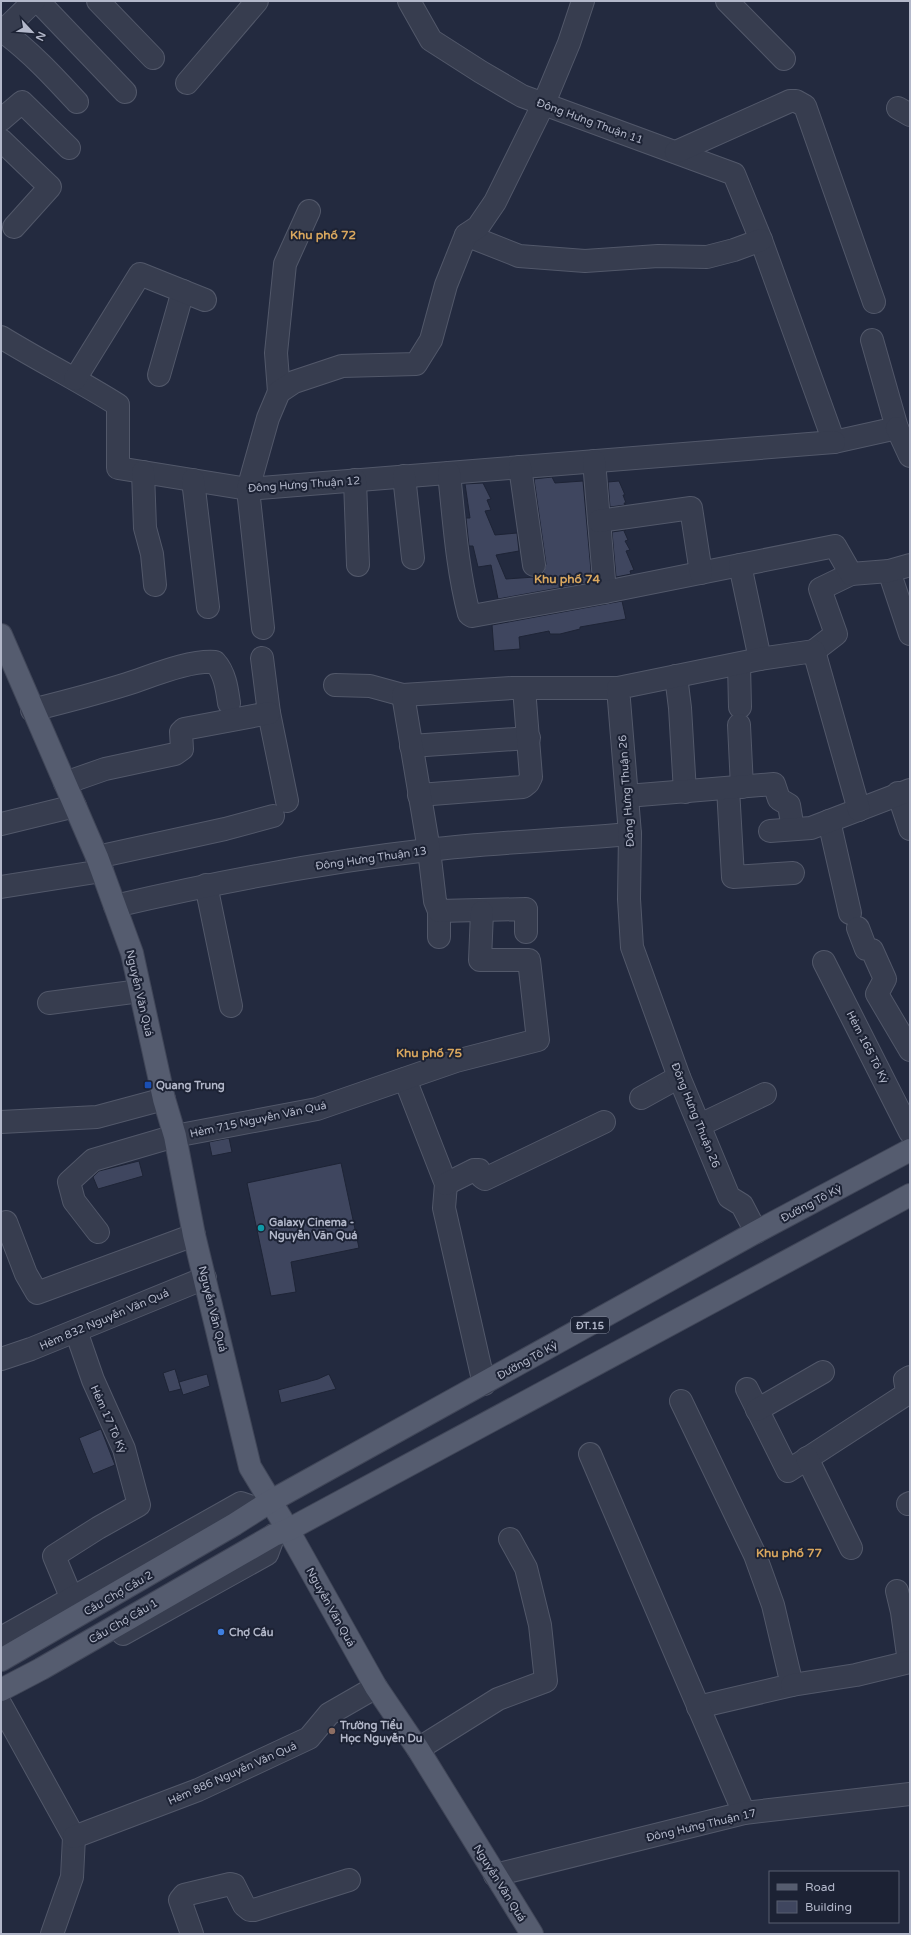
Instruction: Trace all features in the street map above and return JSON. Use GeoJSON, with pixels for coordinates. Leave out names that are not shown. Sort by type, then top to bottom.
{"type":"FeatureCollection","features":[{"type":"Feature","properties":{"kind":"main road","name":"Nguyễn Văn Quá"},"geometry":{"type":"LineString","coordinates":[[1,635],[99,864],[132,953],[164,1098],[175,1136],[194,1235],[250,1467],[265,1505],[376,1687],[418,1749],[532,1934]]}},
{"type":"Feature","properties":{"kind":"main road","name":"Đường Tô Ký"},"geometry":{"type":"LineString","coordinates":[[265,1505],[756,1232],[910,1150]]}},
{"type":"Feature","properties":{"kind":"main road"},"geometry":{"type":"LineString","coordinates":[[281,1532],[910,1194]]}},
{"type":"Feature","properties":{"kind":"main road","name":"Cầu Chợ Cầu 2"},"geometry":{"type":"LineString","coordinates":[[1,1660],[265,1505]]}},
{"type":"Feature","properties":{"kind":"main road","name":"Cầu Chợ Cầu 1"},"geometry":{"type":"LineString","coordinates":[[1,1690],[41,1669],[244,1551],[281,1532]]}},
{"type":"Feature","properties":{"kind":"street"},"geometry":{"type":"LineString","coordinates":[[34,1],[2,30],[46,68],[77,102]]}},
{"type":"Feature","properties":{"kind":"street"},"geometry":{"type":"LineString","coordinates":[[38,1],[125,92]]}},
{"type":"Feature","properties":{"kind":"street"},"geometry":{"type":"LineString","coordinates":[[98,1],[153,58]]}},
{"type":"Feature","properties":{"kind":"street"},"geometry":{"type":"LineString","coordinates":[[187,83],[257,1]]}},
{"type":"Feature","properties":{"kind":"street","name":"Đông Hưng Thuận 11"},"geometry":{"type":"LineString","coordinates":[[409,1],[431,40],[522,96],[734,174],[761,240],[834,442]]}},
{"type":"Feature","properties":{"kind":"street"},"geometry":{"type":"LineString","coordinates":[[279,392],[294,382],[342,366],[416,364],[432,340],[446,285],[466,235],[478,227],[495,202],[544,103],[569,43],[583,1]]}},
{"type":"Feature","properties":{"kind":"street"},"geometry":{"type":"LineString","coordinates":[[727,1],[784,58]]}},
{"type":"Feature","properties":{"kind":"street"},"geometry":{"type":"LineString","coordinates":[[676,152],[790,101],[796,100],[805,106],[874,302]]}},
{"type":"Feature","properties":{"kind":"street"},"geometry":{"type":"LineString","coordinates":[[1,120],[22,102],[69,148]]}},
{"type":"Feature","properties":{"kind":"street"},"geometry":{"type":"LineString","coordinates":[[1,140],[50,187],[14,226]]}},
{"type":"Feature","properties":{"kind":"street"},"geometry":{"type":"LineString","coordinates":[[263,628],[248,489],[268,418],[279,392],[276,354],[285,264],[309,211]]}},
{"type":"Feature","properties":{"kind":"street"},"geometry":{"type":"LineString","coordinates":[[466,235],[519,256],[585,261],[658,256],[707,257],[734,250],[761,240]]}},
{"type":"Feature","properties":{"kind":"street"},"geometry":{"type":"LineString","coordinates":[[76,378],[140,274],[205,300]]}},
{"type":"Feature","properties":{"kind":"street"},"geometry":{"type":"LineString","coordinates":[[159,375],[183,291]]}},
{"type":"Feature","properties":{"kind":"street","name":"Đông Hưng Thuận 12"},"geometry":{"type":"LineString","coordinates":[[1,337],[35,358],[76,378],[118,405],[118,468],[248,489],[834,442],[898,428]]}},
{"type":"Feature","properties":{"kind":"street"},"geometry":{"type":"LineString","coordinates":[[872,340],[898,428],[910,456]]}},
{"type":"Feature","properties":{"kind":"street"},"geometry":{"type":"LineString","coordinates":[[594,461],[605,592]]}},
{"type":"Feature","properties":{"kind":"street"},"geometry":{"type":"LineString","coordinates":[[520,467],[534,565]]}},
{"type":"Feature","properties":{"kind":"street"},"geometry":{"type":"LineString","coordinates":[[143,472],[145,528],[152,554],[155,585]]}},
{"type":"Feature","properties":{"kind":"street"},"geometry":{"type":"LineString","coordinates":[[449,473],[454,521],[465,597],[469,614],[477,616],[836,546],[850,574]]}},
{"type":"Feature","properties":{"kind":"street"},"geometry":{"type":"LineString","coordinates":[[404,476],[413,558]]}},
{"type":"Feature","properties":{"kind":"street"},"geometry":{"type":"LineString","coordinates":[[193,480],[208,607]]}},
{"type":"Feature","properties":{"kind":"street"},"geometry":{"type":"LineString","coordinates":[[355,480],[358,565]]}},
{"type":"Feature","properties":{"kind":"street"},"geometry":{"type":"LineString","coordinates":[[599,521],[691,508],[701,573]]}},
{"type":"Feature","properties":{"kind":"street"},"geometry":{"type":"LineString","coordinates":[[740,565],[760,659]]}},
{"type":"Feature","properties":{"kind":"street"},"geometry":{"type":"LineString","coordinates":[[335,686],[370,686],[403,695],[524,688],[618,688],[760,659],[814,651],[836,634],[820,589],[850,574],[889,571],[910,565]]}},
{"type":"Feature","properties":{"kind":"street"},"geometry":{"type":"LineString","coordinates":[[889,571],[910,634]]}},
{"type":"Feature","properties":{"kind":"street"},"geometry":{"type":"LineString","coordinates":[[814,651],[859,810]]}},
{"type":"Feature","properties":{"kind":"street"},"geometry":{"type":"LineString","coordinates":[[1,887],[99,864],[225,829],[280,808],[262,658]]}},
{"type":"Feature","properties":{"kind":"street"},"geometry":{"type":"LineString","coordinates":[[32,710],[93,695],[178,668],[208,662],[215,662],[220,668],[225,680],[229,703]]}},
{"type":"Feature","properties":{"kind":"street"},"geometry":{"type":"LineString","coordinates":[[739,664],[739,716],[735,787],[733,877],[793,873]]}},
{"type":"Feature","properties":{"kind":"street"},"geometry":{"type":"LineString","coordinates":[[676,676],[680,708],[685,792]]}},
{"type":"Feature","properties":{"kind":"street"},"geometry":{"type":"LineString","coordinates":[[419,795],[523,788],[531,777],[524,688]]}},
{"type":"Feature","properties":{"kind":"street","name":"Đông Hưng Thuận 26"},"geometry":{"type":"LineString","coordinates":[[618,688],[630,834],[629,899],[632,947],[679,1077],[729,1197],[742,1205],[756,1232]]}},
{"type":"Feature","properties":{"kind":"street"},"geometry":{"type":"LineString","coordinates":[[403,695],[435,901],[439,911],[439,937]]}},
{"type":"Feature","properties":{"kind":"street"},"geometry":{"type":"LineString","coordinates":[[65,783],[105,769],[176,754],[182,749],[181,732],[184,729],[269,713]]}},
{"type":"Feature","properties":{"kind":"street"},"geometry":{"type":"LineString","coordinates":[[411,746],[529,738]]}},
{"type":"Feature","properties":{"kind":"street"},"geometry":{"type":"LineString","coordinates":[[627,796],[774,784],[779,799],[789,805],[793,829]]}},
{"type":"Feature","properties":{"kind":"street"},"geometry":{"type":"LineString","coordinates":[[770,831],[811,828],[904,792],[910,829]]}},
{"type":"Feature","properties":{"kind":"street"},"geometry":{"type":"LineString","coordinates":[[1,824],[75,806]]}},
{"type":"Feature","properties":{"kind":"street"},"geometry":{"type":"LineString","coordinates":[[829,821],[854,920],[866,948],[872,950],[885,979],[877,994],[910,1050]]}},
{"type":"Feature","properties":{"kind":"street","name":"Đông Hưng Thuận 13"},"geometry":{"type":"LineString","coordinates":[[115,906],[206,885],[302,867],[428,850],[630,834]]}},
{"type":"Feature","properties":{"kind":"street"},"geometry":{"type":"LineString","coordinates":[[206,885],[230,1006]]}},
{"type":"Feature","properties":{"kind":"street"},"geometry":{"type":"LineString","coordinates":[[439,911],[482,912],[526,909],[526,932]]}},
{"type":"Feature","properties":{"kind":"street","name":"Hẻm 715 Nguyễn Văn Quá"},"geometry":{"type":"LineString","coordinates":[[98,1232],[74,1201],[69,1182],[93,1160],[175,1136],[317,1109],[456,1061],[538,1040],[529,960],[480,960],[482,912]]}},
{"type":"Feature","properties":{"kind":"street","name":"Hẻm 165 Tô Ký"},"geometry":{"type":"LineString","coordinates":[[824,962],[910,1132]]}},
{"type":"Feature","properties":{"kind":"street"},"geometry":{"type":"LineString","coordinates":[[49,1003],[140,991]]}},
{"type":"Feature","properties":{"kind":"street"},"geometry":{"type":"LineString","coordinates":[[641,1098],[679,1077]]}},
{"type":"Feature","properties":{"kind":"street"},"geometry":{"type":"LineString","coordinates":[[405,1079],[446,1184],[444,1208],[484,1384]]}},
{"type":"Feature","properties":{"kind":"street"},"geometry":{"type":"LineString","coordinates":[[700,1125],[765,1094]]}},
{"type":"Feature","properties":{"kind":"street"},"geometry":{"type":"LineString","coordinates":[[1,1122],[97,1117],[164,1098]]}},
{"type":"Feature","properties":{"kind":"street"},"geometry":{"type":"LineString","coordinates":[[446,1184],[474,1170],[479,1170],[482,1177],[485,1179],[604,1122]]}},
{"type":"Feature","properties":{"kind":"street"},"geometry":{"type":"LineString","coordinates":[[6,1222],[26,1274],[37,1294],[194,1235]]}},
{"type":"Feature","properties":{"kind":"street","name":"Hẻm 832 Nguyễn Văn Quá"},"geometry":{"type":"LineString","coordinates":[[1,1359],[31,1349],[205,1278]]}},
{"type":"Feature","properties":{"kind":"street","name":"Hẻm 17 Tô Ký"},"geometry":{"type":"LineString","coordinates":[[72,1599],[54,1556],[98,1528],[139,1505],[124,1449],[92,1380],[76,1331]]}},
{"type":"Feature","properties":{"kind":"street"},"geometry":{"type":"LineString","coordinates":[[757,1410],[823,1372]]}},
{"type":"Feature","properties":{"kind":"street"},"geometry":{"type":"LineString","coordinates":[[747,1389],[788,1471],[905,1395],[907,1391],[905,1380],[910,1377]]}},
{"type":"Feature","properties":{"kind":"street"},"geometry":{"type":"LineString","coordinates":[[681,1401],[755,1555],[773,1605],[792,1684]]}},
{"type":"Feature","properties":{"kind":"street"},"geometry":{"type":"LineString","coordinates":[[590,1454],[744,1813]]}},
{"type":"Feature","properties":{"kind":"street"},"geometry":{"type":"LineString","coordinates":[[807,1458],[851,1548]]}},
{"type":"Feature","properties":{"kind":"street"},"geometry":{"type":"LineString","coordinates":[[1,1638],[241,1503],[265,1505]]}},
{"type":"Feature","properties":{"kind":"street"},"geometry":{"type":"LineString","coordinates":[[1,1702],[267,1554],[281,1532]]}},
{"type":"Feature","properties":{"kind":"street"},"geometry":{"type":"LineString","coordinates":[[418,1749],[498,1699],[546,1681],[540,1625],[526,1568],[510,1539]]}},
{"type":"Feature","properties":{"kind":"street"},"geometry":{"type":"LineString","coordinates":[[698,1707],[792,1684],[856,1675],[909,1662],[902,1612],[897,1591]]}},
{"type":"Feature","properties":{"kind":"street","name":"Hẻm 886 Nguyễn Văn Quá"},"geometry":{"type":"LineString","coordinates":[[74,1837],[198,1790],[309,1738],[330,1714],[376,1687]]}},
{"type":"Feature","properties":{"kind":"street"},"geometry":{"type":"LineString","coordinates":[[1,1705],[74,1837],[72,1877],[52,1934]]}},
{"type":"Feature","properties":{"kind":"street","name":"Đông Hưng Thuận 17"},"geometry":{"type":"LineString","coordinates":[[495,1875],[744,1813],[910,1794]]}},
{"type":"Feature","properties":{"kind":"street"},"geometry":{"type":"LineString","coordinates":[[192,1934],[180,1900],[184,1895],[230,1884],[234,1885],[244,1905],[250,1910],[254,1910],[349,1880]]}},
{"type":"Feature","properties":{"kind":"building"},"geometry":{"type":"Polygon","coordinates":[[[552,477],[555,483],[583,481],[592,582],[498,599],[491,565],[478,567],[473,546],[469,546],[466,518],[470,518],[465,484],[483,483],[491,499],[487,500],[491,510],[485,511],[495,535],[517,533],[519,551],[496,555],[506,579],[535,577],[543,573],[546,564],[534,479],[552,477]]]}},
{"type":"Feature","properties":{"kind":"building"},"geometry":{"type":"Polygon","coordinates":[[[619,481],[625,495],[623,495],[626,503],[624,503],[625,505],[610,507],[608,482],[619,481]]]}},
{"type":"Feature","properties":{"kind":"building"},"geometry":{"type":"Polygon","coordinates":[[[626,530],[624,531],[628,540],[625,541],[630,550],[626,551],[634,570],[630,571],[631,574],[616,577],[612,532],[626,530]]]}},
{"type":"Feature","properties":{"kind":"building"},"geometry":{"type":"Polygon","coordinates":[[[622,601],[626,619],[580,627],[580,629],[560,634],[550,634],[549,631],[519,637],[520,649],[494,651],[492,625],[622,601]]]}},
{"type":"Feature","properties":{"kind":"building"},"geometry":{"type":"Polygon","coordinates":[[[229,1138],[232,1152],[212,1156],[209,1142],[229,1138]]]}},
{"type":"Feature","properties":{"kind":"building"},"geometry":{"type":"Polygon","coordinates":[[[139,1161],[143,1176],[98,1189],[93,1177],[99,1171],[139,1161]]]}},
{"type":"Feature","properties":{"kind":"building"},"geometry":{"type":"Polygon","coordinates":[[[341,1163],[359,1248],[291,1262],[296,1292],[271,1296],[247,1183],[341,1163]]]}},
{"type":"Feature","properties":{"kind":"building"},"geometry":{"type":"Polygon","coordinates":[[[175,1369],[181,1389],[169,1392],[163,1373],[175,1369]]]}},
{"type":"Feature","properties":{"kind":"building"},"geometry":{"type":"Polygon","coordinates":[[[207,1374],[210,1386],[183,1395],[179,1382],[207,1374]]]}},
{"type":"Feature","properties":{"kind":"building"},"geometry":{"type":"Polygon","coordinates":[[[329,1374],[336,1389],[281,1403],[278,1390],[318,1379],[329,1374]]]}},
{"type":"Feature","properties":{"kind":"building"},"geometry":{"type":"Polygon","coordinates":[[[101,1429],[115,1465],[93,1474],[79,1438],[101,1429]]]}},
{"type":"Feature","properties":{"kind":"place","name":"Quang Trung"},"geometry":{"type":"Point","coordinates":[148,1085]}},
{"type":"Feature","properties":{"kind":"place","name":"Galaxy Cinema - Nguyễn Văn Quá"},"geometry":{"type":"Point","coordinates":[261,1228]}},
{"type":"Feature","properties":{"kind":"place","name":"Chợ Cầu"},"geometry":{"type":"Point","coordinates":[221,1632]}},
{"type":"Feature","properties":{"kind":"place","name":"Trường Tiểu Học Nguyễn Du"},"geometry":{"type":"Point","coordinates":[332,1731]}},
{"type":"Feature","properties":{"kind":"district","name":"Khu phố 72"},"geometry":{"type":"Point","coordinates":[323,235]}},
{"type":"Feature","properties":{"kind":"district","name":"Khu phố 74"},"geometry":{"type":"Point","coordinates":[567,579]}},
{"type":"Feature","properties":{"kind":"district","name":"Khu phố 75"},"geometry":{"type":"Point","coordinates":[429,1053]}},
{"type":"Feature","properties":{"kind":"district","name":"Khu phố 77"},"geometry":{"type":"Point","coordinates":[789,1553]}}]}
